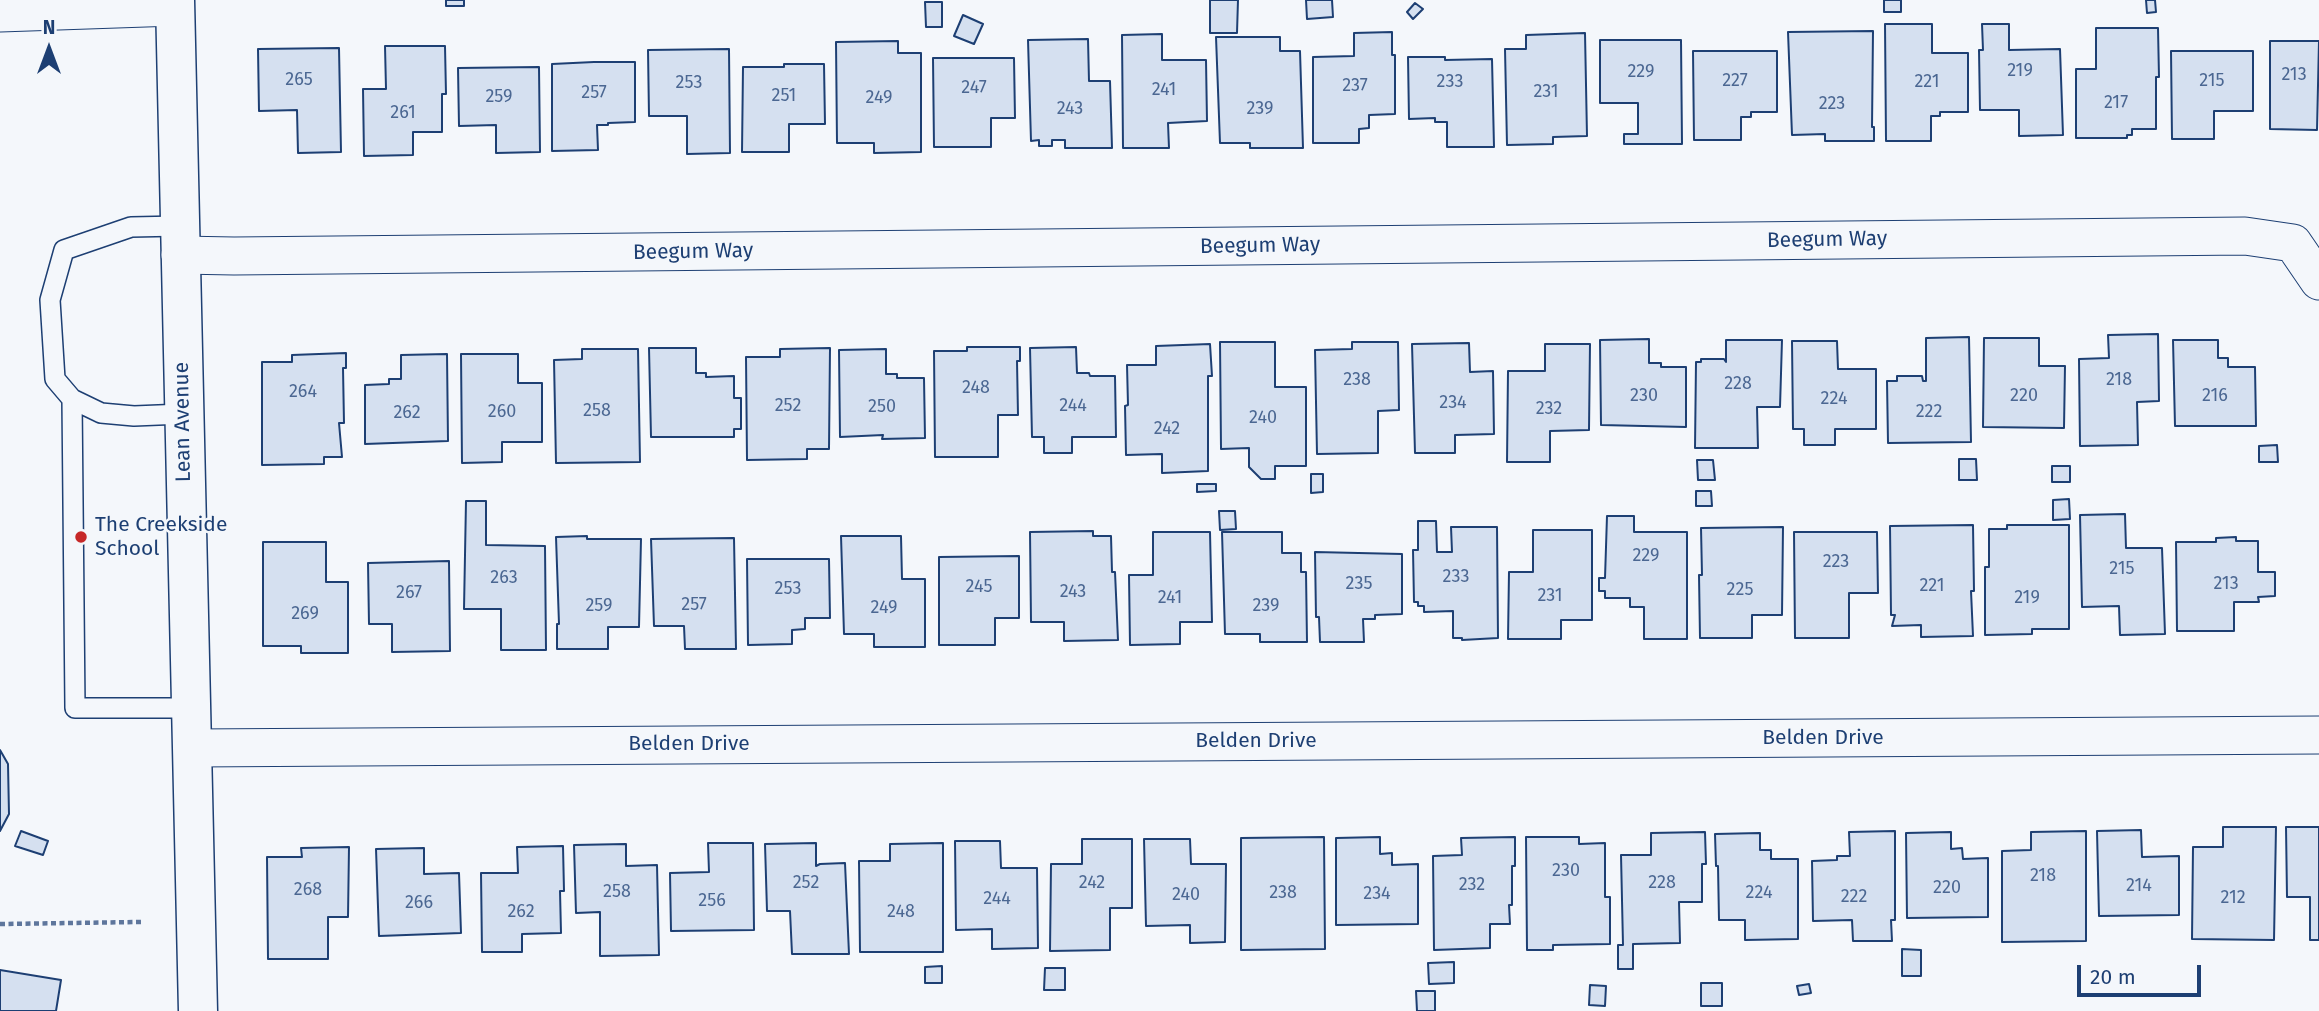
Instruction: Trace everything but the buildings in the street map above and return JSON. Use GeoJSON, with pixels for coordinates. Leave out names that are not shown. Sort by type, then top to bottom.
{"type":"FeatureCollection","features":[{"type":"Feature","properties":{"kind":"street"},"geometry":{"type":"LineString","coordinates":[[0,13],[175,4]]}},
{"type":"Feature","properties":{"kind":"street","name":"Lean Avenue"},"geometry":{"type":"LineString","coordinates":[[175,4],[198,1011]]}},
{"type":"Feature","properties":{"kind":"street","name":"Beegum Way"},"geometry":{"type":"LineString","coordinates":[[180,241],[248,256],[2245,236],[2293,243],[2319,281]]}},
{"type":"Feature","properties":{"kind":"street","name":"Belden Drive"},"geometry":{"type":"LineString","coordinates":[[193,748],[2319,735]]}},
{"type":"Feature","properties":{"kind":"lane"},"geometry":{"type":"LineString","coordinates":[[180,241],[131,227],[64,250],[50,300],[55,379],[72,398],[101,413],[134,416],[183,414]]}},
{"type":"Feature","properties":{"kind":"lane"},"geometry":{"type":"LineString","coordinates":[[72,398],[75,708],[192,708]]}},
{"type":"Feature","properties":{"kind":"path"},"geometry":{"type":"LineString","coordinates":[[0,924],[141,922]]}},
{"type":"Feature","properties":{"kind":"place","name":"The Creekside School"},"geometry":{"type":"Point","coordinates":[81,537]}}]}
